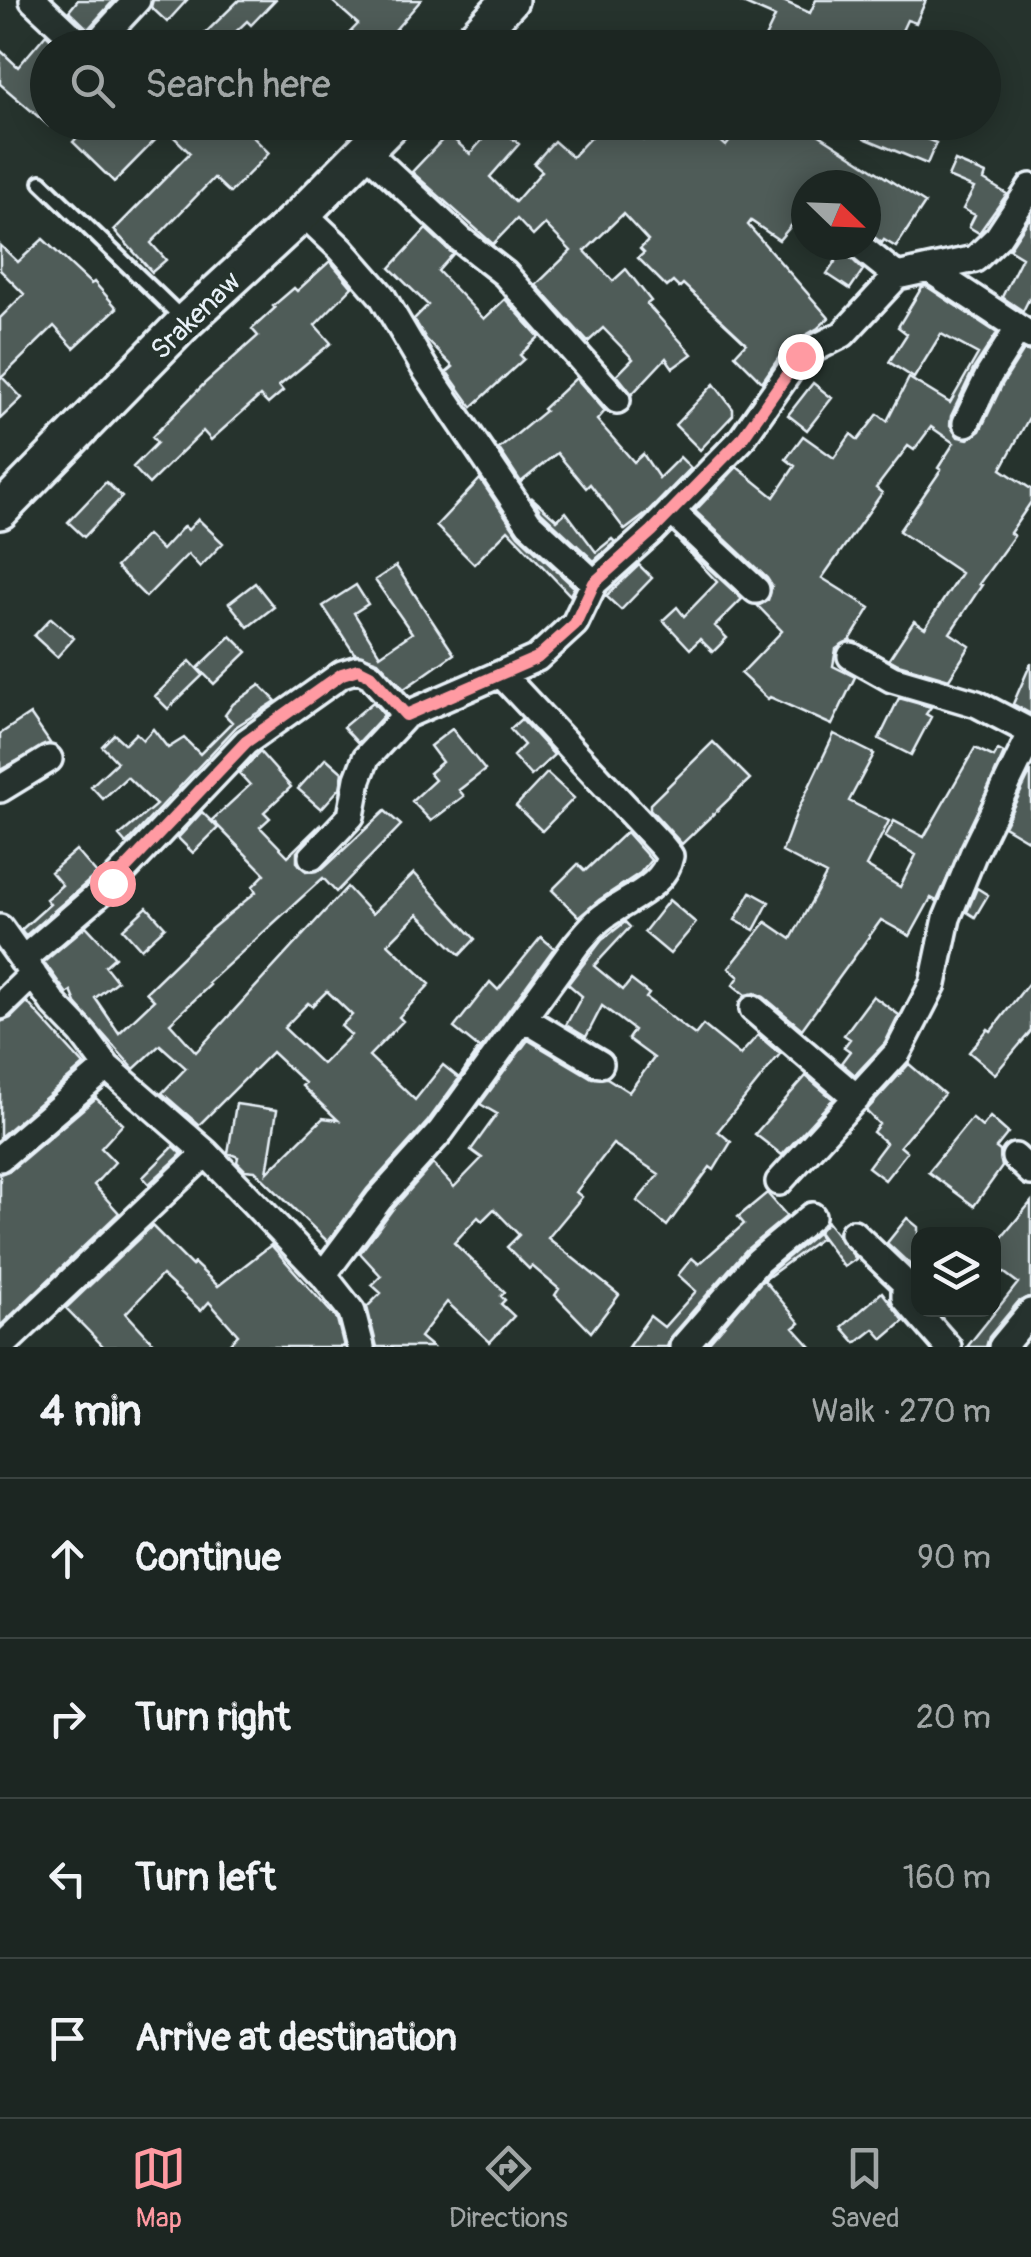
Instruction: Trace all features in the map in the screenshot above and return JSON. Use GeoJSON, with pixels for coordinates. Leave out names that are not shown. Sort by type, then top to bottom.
{"type":"FeatureCollection","features":[{"type":"Feature","properties":{"kind":"main road"},"geometry":{"type":"LineString","coordinates":[[482,30],[510,0]]}},
{"type":"Feature","properties":{"kind":"main road","name":"Srakenaw"},"geometry":{"type":"LineString","coordinates":[[0,511],[186,322],[376,140]]}},
{"type":"Feature","properties":{"kind":"street"},"geometry":{"type":"LineString","coordinates":[[33,0],[65,30]]}},
{"type":"Feature","properties":{"kind":"street"},"geometry":{"type":"LineString","coordinates":[[109,30],[137,0]]}},
{"type":"Feature","properties":{"kind":"street"},"geometry":{"type":"LineString","coordinates":[[366,151],[460,239],[504,274],[617,400]]}},
{"type":"Feature","properties":{"kind":"street"},"geometry":{"type":"LineString","coordinates":[[312,858],[351,816],[366,758],[406,715],[537,658],[575,624],[594,583],[741,440],[800,356],[843,334],[898,276],[975,259],[998,237],[1031,187]]}},
{"type":"Feature","properties":{"kind":"street"},"geometry":{"type":"LineString","coordinates":[[302,213],[341,248],[382,296],[424,369],[529,523],[594,583]]}},
{"type":"Feature","properties":{"kind":"street"},"geometry":{"type":"LineString","coordinates":[[877,260],[898,276]]}},
{"type":"Feature","properties":{"kind":"street"},"geometry":{"type":"LineString","coordinates":[[932,271],[1025,332],[989,375],[966,422]]}},
{"type":"Feature","properties":{"kind":"street"},"geometry":{"type":"LineString","coordinates":[[670,512],[756,590]]}},
{"type":"Feature","properties":{"kind":"street"},"geometry":{"type":"LineString","coordinates":[[778,1182],[898,1052],[933,984],[947,918],[974,852],[1031,733],[977,704],[892,679],[851,656]]}},
{"type":"Feature","properties":{"kind":"street"},"geometry":{"type":"LineString","coordinates":[[0,1006],[27,967],[246,742],[342,674],[358,669],[370,675],[406,715]]}},
{"type":"Feature","properties":{"kind":"street"},"geometry":{"type":"LineString","coordinates":[[323,1274],[378,1200],[441,1132],[577,944],[600,919],[659,879],[668,868],[670,856],[501,674]]}},
{"type":"Feature","properties":{"kind":"street"},"geometry":{"type":"LineString","coordinates":[[0,788],[49,759]]}},
{"type":"Feature","properties":{"kind":"street"},"geometry":{"type":"LineString","coordinates":[[0,928],[107,1068],[206,1152],[323,1274],[352,1312],[361,1347]]}},
{"type":"Feature","properties":{"kind":"street"},"geometry":{"type":"LineString","coordinates":[[753,1009],[856,1098]]}},
{"type":"Feature","properties":{"kind":"street"},"geometry":{"type":"LineString","coordinates":[[523,1018],[600,1064]]}},
{"type":"Feature","properties":{"kind":"street"},"geometry":{"type":"LineString","coordinates":[[0,1158],[107,1068]]}},
{"type":"Feature","properties":{"kind":"street"},"geometry":{"type":"LineString","coordinates":[[1,1347],[206,1152]]}},
{"type":"Feature","properties":{"kind":"street"},"geometry":{"type":"LineString","coordinates":[[683,1347],[758,1260],[812,1216]]}},
{"type":"Feature","properties":{"kind":"street"},"geometry":{"type":"LineString","coordinates":[[853,1233],[905,1283],[905,1298],[948,1347]]}},
{"type":"Feature","properties":{"kind":"street"},"geometry":{"type":"LineString","coordinates":[[1002,1347],[1031,1312]]}},
{"type":"Feature","properties":{"kind":"lane"},"geometry":{"type":"LineString","coordinates":[[41,182],[186,322]]}},
{"type":"Feature","properties":{"kind":"building"},"geometry":{"type":"Polygon","coordinates":[[[78,0],[114,0],[88,29],[69,11],[78,0]]]}},
{"type":"Feature","properties":{"kind":"building"},"geometry":{"type":"Polygon","coordinates":[[[153,0],[187,0],[167,22],[151,7],[153,0]]]}},
{"type":"Feature","properties":{"kind":"building"},"geometry":{"type":"Polygon","coordinates":[[[239,0],[275,0],[251,25],[247,21],[238,30],[208,30],[239,0]]]}},
{"type":"Feature","properties":{"kind":"building"},"geometry":{"type":"Polygon","coordinates":[[[331,0],[421,0],[395,30],[352,30],[358,24],[331,0]]]}},
{"type":"Feature","properties":{"kind":"building"},"geometry":{"type":"Polygon","coordinates":[[[736,0],[781,0],[810,13],[816,0],[926,0],[916,23],[907,20],[902,30],[769,30],[775,17],[736,0]]]}},
{"type":"Feature","properties":{"kind":"building"},"geometry":{"type":"Polygon","coordinates":[[[0,50],[18,67],[30,53],[30,110],[0,84],[0,50]]]}},
{"type":"Feature","properties":{"kind":"building"},"geometry":{"type":"Polygon","coordinates":[[[75,140],[155,140],[114,182],[75,140]]]}},
{"type":"Feature","properties":{"kind":"building"},"geometry":{"type":"Polygon","coordinates":[[[177,140],[256,140],[269,153],[230,193],[214,178],[151,243],[166,260],[152,272],[114,230],[190,153],[177,140]]]}},
{"type":"Feature","properties":{"kind":"building"},"geometry":{"type":"Polygon","coordinates":[[[442,140],[455,140],[470,154],[482,140],[514,140],[519,144],[490,177],[515,202],[542,171],[534,164],[554,141],[572,157],[588,140],[720,140],[726,146],[731,140],[827,140],[874,170],[791,170],[791,226],[779,240],[751,221],[748,225],[829,318],[787,346],[762,382],[735,355],[746,343],[683,284],[679,288],[673,282],[667,287],[638,258],[648,241],[623,214],[585,251],[613,281],[626,269],[651,301],[647,304],[692,354],[673,368],[666,358],[632,394],[617,375],[633,359],[603,328],[588,342],[536,285],[571,251],[545,224],[533,236],[517,219],[493,244],[412,172],[442,140]]]}},
{"type":"Feature","properties":{"kind":"building"},"geometry":{"type":"Polygon","coordinates":[[[869,140],[929,140],[936,143],[927,164],[869,140]]]}},
{"type":"Feature","properties":{"kind":"building"},"geometry":{"type":"Polygon","coordinates":[[[955,161],[986,174],[984,180],[1007,194],[979,233],[969,227],[975,215],[963,209],[974,188],[948,177],[955,161]]]}},
{"type":"Feature","properties":{"kind":"building"},"geometry":{"type":"Polygon","coordinates":[[[881,175],[925,203],[896,247],[884,240],[882,243],[881,175]]]}},
{"type":"Feature","properties":{"kind":"building"},"geometry":{"type":"Polygon","coordinates":[[[1031,216],[1031,295],[1023,311],[1002,297],[1022,257],[1009,249],[1031,216]]]}},
{"type":"Feature","properties":{"kind":"building"},"geometry":{"type":"Polygon","coordinates":[[[426,229],[453,254],[438,271],[484,319],[505,299],[539,337],[520,355],[524,359],[472,407],[447,372],[453,367],[426,339],[414,319],[428,305],[390,268],[426,229]]]}},
{"type":"Feature","properties":{"kind":"building"},"geometry":{"type":"Polygon","coordinates":[[[43,239],[91,284],[94,282],[117,308],[74,348],[54,326],[2,377],[22,398],[0,419],[0,318],[24,294],[0,270],[0,245],[18,262],[43,239]]]}},
{"type":"Feature","properties":{"kind":"building"},"geometry":{"type":"Polygon","coordinates":[[[836,260],[853,260],[863,270],[850,289],[827,274],[836,260]]]}},
{"type":"Feature","properties":{"kind":"building"},"geometry":{"type":"Polygon","coordinates":[[[330,261],[352,287],[315,325],[331,343],[279,386],[283,391],[268,404],[260,396],[211,440],[203,431],[149,484],[133,467],[157,443],[152,437],[258,336],[252,329],[273,306],[294,288],[297,291],[330,261]]]}},
{"type":"Feature","properties":{"kind":"building"},"geometry":{"type":"Polygon","coordinates":[[[926,286],[997,333],[974,368],[951,416],[950,425],[958,437],[968,439],[980,431],[1024,350],[1031,352],[1031,414],[1001,469],[1031,489],[1031,502],[1010,533],[1014,536],[950,633],[970,646],[949,679],[898,664],[889,659],[914,621],[925,628],[961,573],[899,531],[941,470],[938,468],[954,443],[931,427],[914,450],[908,446],[876,488],[882,493],[822,578],[870,608],[850,640],[836,649],[833,666],[855,677],[832,725],[768,699],[741,674],[782,631],[758,606],[768,600],[772,586],[695,511],[737,467],[774,497],[795,466],[786,459],[803,436],[834,458],[851,434],[858,440],[878,414],[887,421],[909,378],[950,403],[978,354],[941,334],[914,378],[889,362],[907,334],[898,327],[926,286]]]}},
{"type":"Feature","properties":{"kind":"building"},"geometry":{"type":"Polygon","coordinates":[[[576,378],[605,411],[597,420],[634,462],[643,454],[659,478],[680,457],[691,468],[625,530],[590,484],[586,488],[557,453],[521,482],[499,449],[545,411],[576,378]]]}},
{"type":"Feature","properties":{"kind":"building"},"geometry":{"type":"Polygon","coordinates":[[[813,383],[832,398],[807,430],[788,415],[813,383]]]}},
{"type":"Feature","properties":{"kind":"building"},"geometry":{"type":"Polygon","coordinates":[[[714,384],[733,409],[733,415],[700,450],[675,425],[714,384]]]}},
{"type":"Feature","properties":{"kind":"building"},"geometry":{"type":"Polygon","coordinates":[[[480,479],[518,535],[574,587],[570,595],[508,530],[474,564],[436,526],[480,479]]]}},
{"type":"Feature","properties":{"kind":"building"},"geometry":{"type":"Polygon","coordinates":[[[106,482],[122,497],[84,537],[68,522],[106,482]]]}},
{"type":"Feature","properties":{"kind":"building"},"geometry":{"type":"Polygon","coordinates":[[[531,497],[557,520],[566,512],[596,552],[612,539],[615,542],[594,561],[541,512],[531,497]]]}},
{"type":"Feature","properties":{"kind":"building"},"geometry":{"type":"Polygon","coordinates":[[[198,519],[223,543],[200,567],[188,554],[146,597],[116,567],[147,535],[162,550],[184,526],[188,530],[198,519]]]}},
{"type":"Feature","properties":{"kind":"building"},"geometry":{"type":"Polygon","coordinates":[[[675,537],[742,599],[715,626],[727,638],[713,652],[700,639],[690,649],[663,620],[677,607],[684,616],[717,582],[675,537]]]}},
{"type":"Feature","properties":{"kind":"building"},"geometry":{"type":"Polygon","coordinates":[[[639,565],[652,578],[621,610],[606,596],[639,565]]]}},
{"type":"Feature","properties":{"kind":"building"},"geometry":{"type":"Polygon","coordinates":[[[396,566],[454,654],[404,689],[378,661],[354,653],[323,606],[356,585],[368,604],[354,613],[380,655],[412,633],[375,580],[396,566]]]}},
{"type":"Feature","properties":{"kind":"building"},"geometry":{"type":"Polygon","coordinates":[[[255,583],[274,607],[248,627],[229,603],[255,583]]]}},
{"type":"Feature","properties":{"kind":"building"},"geometry":{"type":"Polygon","coordinates":[[[51,618],[74,638],[57,657],[34,636],[51,618]]]}},
{"type":"Feature","properties":{"kind":"building"},"geometry":{"type":"Polygon","coordinates":[[[231,636],[247,652],[214,684],[198,668],[231,636]]]}},
{"type":"Feature","properties":{"kind":"building"},"geometry":{"type":"Polygon","coordinates":[[[190,661],[203,675],[168,709],[155,696],[190,661]]]}},
{"type":"Feature","properties":{"kind":"building"},"geometry":{"type":"Polygon","coordinates":[[[1031,663],[1031,714],[1013,704],[1031,663]]]}},
{"type":"Feature","properties":{"kind":"building"},"geometry":{"type":"Polygon","coordinates":[[[260,685],[276,701],[237,726],[126,844],[119,836],[156,805],[127,777],[103,799],[91,786],[117,762],[102,746],[114,734],[125,744],[136,733],[143,740],[153,729],[168,748],[184,738],[200,754],[232,722],[225,715],[233,704],[260,685]]]}},
{"type":"Feature","properties":{"kind":"building"},"geometry":{"type":"Polygon","coordinates":[[[899,698],[931,707],[926,714],[931,717],[911,755],[879,739],[899,698]]]}},
{"type":"Feature","properties":{"kind":"building"},"geometry":{"type":"Polygon","coordinates":[[[373,702],[384,715],[358,743],[343,727],[373,702]]]}},
{"type":"Feature","properties":{"kind":"building"},"geometry":{"type":"Polygon","coordinates":[[[30,714],[50,743],[0,770],[0,734],[30,714]]]}},
{"type":"Feature","properties":{"kind":"building"},"geometry":{"type":"Polygon","coordinates":[[[521,719],[554,755],[531,776],[513,756],[524,745],[510,729],[521,719]]]}},
{"type":"Feature","properties":{"kind":"building"},"geometry":{"type":"Polygon","coordinates":[[[452,729],[485,770],[459,790],[464,796],[431,821],[412,801],[435,780],[429,773],[442,762],[430,746],[452,729]]]}},
{"type":"Feature","properties":{"kind":"building"},"geometry":{"type":"Polygon","coordinates":[[[834,734],[874,754],[849,801],[889,821],[866,866],[900,887],[916,855],[885,837],[894,821],[924,837],[975,748],[994,757],[998,750],[1004,753],[937,901],[931,898],[910,936],[881,920],[802,1029],[764,997],[755,993],[745,995],[733,985],[739,977],[729,968],[766,922],[791,939],[826,875],[782,852],[834,734]]]}},
{"type":"Feature","properties":{"kind":"building"},"geometry":{"type":"Polygon","coordinates":[[[713,742],[750,779],[682,844],[650,809],[650,804],[713,742]]]}},
{"type":"Feature","properties":{"kind":"building"},"geometry":{"type":"Polygon","coordinates":[[[260,752],[291,787],[264,812],[270,818],[260,827],[288,856],[321,824],[297,852],[297,862],[307,872],[323,869],[385,811],[401,825],[336,892],[323,878],[170,1023],[196,1052],[347,887],[372,914],[414,873],[475,939],[460,955],[418,914],[388,944],[430,984],[399,1017],[403,1021],[369,1056],[415,1100],[443,1065],[459,1078],[479,1048],[454,1028],[490,982],[498,990],[541,937],[554,948],[428,1121],[367,1189],[328,1242],[255,1171],[245,1170],[237,1162],[238,1157],[228,1153],[236,1104],[277,1110],[267,1173],[323,1118],[338,1120],[302,1086],[305,1083],[272,1052],[199,1125],[162,1093],[186,1068],[160,1045],[134,1069],[44,962],[86,926],[115,957],[105,966],[117,981],[95,998],[119,1033],[154,1000],[146,992],[256,892],[253,886],[265,874],[212,820],[250,785],[239,773],[260,752]],[[327,991],[312,1006],[308,1003],[284,1028],[322,1064],[351,1035],[341,1026],[352,1015],[327,991]]]}},
{"type":"Feature","properties":{"kind":"building"},"geometry":{"type":"Polygon","coordinates":[[[326,758],[343,773],[340,788],[321,809],[298,789],[326,758]]]}},
{"type":"Feature","properties":{"kind":"building"},"geometry":{"type":"Polygon","coordinates":[[[1031,771],[1031,842],[1004,826],[1031,771]]]}},
{"type":"Feature","properties":{"kind":"building"},"geometry":{"type":"Polygon","coordinates":[[[547,773],[574,798],[542,831],[516,806],[547,773]]]}},
{"type":"Feature","properties":{"kind":"building"},"geometry":{"type":"Polygon","coordinates":[[[202,812],[218,828],[193,853],[178,838],[202,812]]]}},
{"type":"Feature","properties":{"kind":"building"},"geometry":{"type":"Polygon","coordinates":[[[626,832],[651,860],[640,873],[579,917],[552,890],[578,864],[585,871],[626,832]]]}},
{"type":"Feature","properties":{"kind":"building"},"geometry":{"type":"Polygon","coordinates":[[[76,850],[97,874],[25,936],[21,930],[50,904],[46,899],[62,885],[51,872],[76,850]]]}},
{"type":"Feature","properties":{"kind":"building"},"geometry":{"type":"Polygon","coordinates":[[[977,888],[988,895],[975,917],[967,912],[977,888]]]}},
{"type":"Feature","properties":{"kind":"building"},"geometry":{"type":"Polygon","coordinates":[[[751,892],[769,902],[754,930],[735,920],[751,892]]]}},
{"type":"Feature","properties":{"kind":"building"},"geometry":{"type":"Polygon","coordinates":[[[669,900],[696,923],[670,954],[644,932],[669,900]]]}},
{"type":"Feature","properties":{"kind":"building"},"geometry":{"type":"Polygon","coordinates":[[[147,907],[165,927],[141,949],[123,929],[147,907]]]}},
{"type":"Feature","properties":{"kind":"building"},"geometry":{"type":"Polygon","coordinates":[[[625,922],[630,927],[594,966],[623,990],[631,980],[649,994],[646,998],[695,1035],[703,1025],[740,1055],[758,1035],[780,1054],[718,1131],[731,1142],[714,1170],[710,1167],[667,1226],[637,1201],[659,1174],[613,1144],[576,1192],[582,1197],[548,1238],[619,1295],[591,1332],[555,1295],[559,1289],[532,1266],[529,1269],[507,1247],[519,1235],[494,1209],[482,1221],[478,1217],[454,1243],[505,1292],[501,1304],[514,1316],[490,1342],[447,1302],[420,1337],[432,1347],[377,1347],[367,1307],[381,1293],[372,1285],[381,1276],[360,1253],[433,1164],[454,1187],[482,1158],[471,1150],[497,1114],[480,1104],[528,1040],[592,1078],[607,1078],[629,1092],[654,1058],[628,1039],[634,1030],[602,1006],[586,1037],[566,1025],[582,996],[568,984],[602,940],[625,922]]]}},
{"type":"Feature","properties":{"kind":"building"},"geometry":{"type":"Polygon","coordinates":[[[1031,980],[1031,1031],[995,1074],[969,1052],[1031,980]]]}},
{"type":"Feature","properties":{"kind":"building"},"geometry":{"type":"Polygon","coordinates":[[[873,996],[899,1015],[885,1043],[855,1075],[841,1063],[850,1051],[844,1047],[850,1039],[844,1035],[873,996]]]}},
{"type":"Feature","properties":{"kind":"building"},"geometry":{"type":"Polygon","coordinates":[[[27,1002],[84,1065],[0,1137],[0,1022],[11,1018],[27,1002]]]}},
{"type":"Feature","properties":{"kind":"building"},"geometry":{"type":"Polygon","coordinates":[[[909,1064],[944,1094],[900,1146],[907,1152],[885,1180],[868,1167],[886,1143],[873,1132],[879,1124],[866,1111],[909,1064]]]}},
{"type":"Feature","properties":{"kind":"building"},"geometry":{"type":"Polygon","coordinates":[[[806,1076],[833,1099],[782,1155],[755,1134],[806,1076]]]}},
{"type":"Feature","properties":{"kind":"building"},"geometry":{"type":"Polygon","coordinates":[[[96,1098],[123,1124],[101,1148],[115,1162],[94,1185],[119,1213],[0,1326],[0,1174],[11,1170],[96,1098]]]}},
{"type":"Feature","properties":{"kind":"building"},"geometry":{"type":"Polygon","coordinates":[[[990,1117],[1008,1133],[996,1148],[1002,1167],[974,1206],[928,1172],[972,1118],[982,1127],[990,1117]]]}},
{"type":"Feature","properties":{"kind":"building"},"geometry":{"type":"Polygon","coordinates":[[[174,1146],[182,1154],[149,1184],[143,1177],[174,1146]]]}},
{"type":"Feature","properties":{"kind":"building"},"geometry":{"type":"Polygon","coordinates":[[[767,1193],[787,1216],[746,1250],[671,1336],[667,1347],[628,1347],[650,1316],[664,1327],[696,1291],[678,1275],[692,1258],[699,1264],[744,1224],[738,1217],[767,1193]]]}},
{"type":"Feature","properties":{"kind":"building"},"geometry":{"type":"Polygon","coordinates":[[[1031,1202],[1031,1296],[1018,1302],[989,1337],[986,1347],[967,1347],[991,1317],[1001,1317],[1001,1304],[1018,1283],[1001,1270],[1001,1238],[1031,1202]]]}},
{"type":"Feature","properties":{"kind":"building"},"geometry":{"type":"Polygon","coordinates":[[[907,1218],[918,1227],[911,1227],[911,1265],[887,1243],[907,1218]]]}},
{"type":"Feature","properties":{"kind":"building"},"geometry":{"type":"Polygon","coordinates":[[[827,1222],[856,1259],[844,1267],[818,1232],[827,1222]]]}},
{"type":"Feature","properties":{"kind":"building"},"geometry":{"type":"Polygon","coordinates":[[[152,1226],[218,1286],[271,1245],[337,1319],[344,1347],[226,1347],[238,1335],[209,1302],[201,1311],[162,1275],[126,1313],[157,1347],[104,1347],[66,1308],[152,1226]]]}},
{"type":"Feature","properties":{"kind":"building"},"geometry":{"type":"Polygon","coordinates":[[[817,1233],[821,1238],[764,1280],[800,1323],[794,1328],[811,1347],[705,1347],[769,1273],[817,1233]]]}},
{"type":"Feature","properties":{"kind":"building"},"geometry":{"type":"Polygon","coordinates":[[[882,1292],[904,1321],[883,1339],[874,1329],[856,1343],[842,1327],[882,1292]]]}},
{"type":"Feature","properties":{"kind":"route"},"geometry":{"type":"LineString","coordinates":[[112,883],[246,742],[342,674],[358,669],[370,675],[406,715],[537,658],[575,624],[594,583],[652,531],[741,440],[800,356]]}}]}
